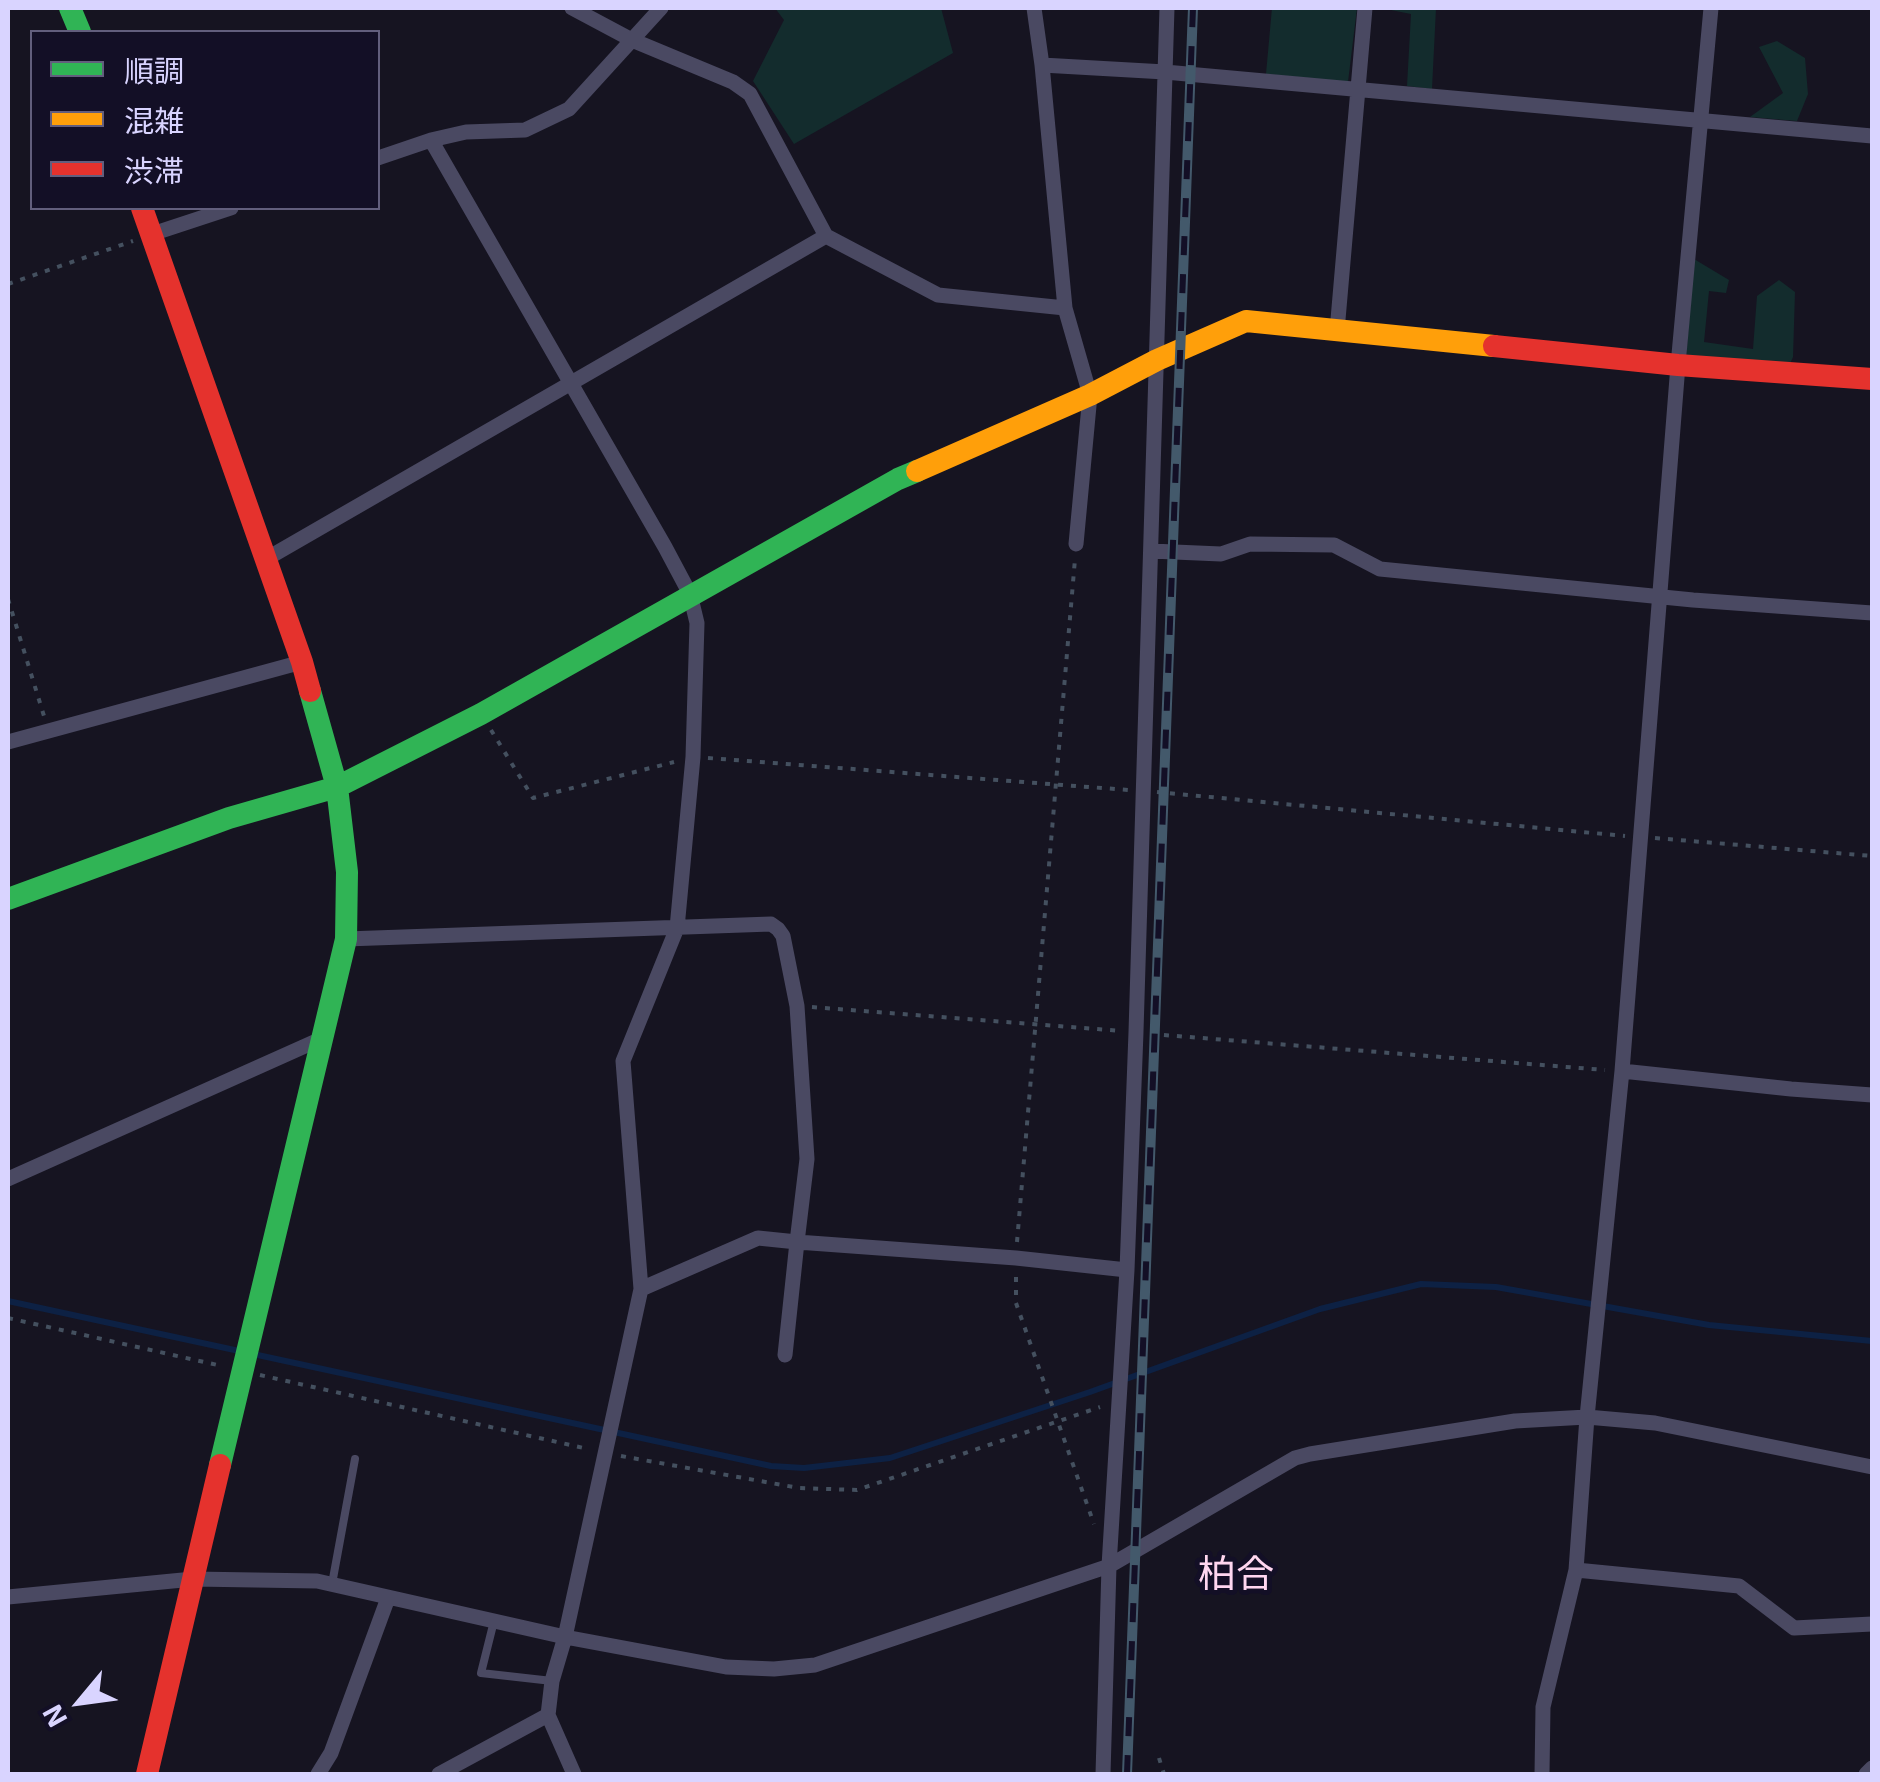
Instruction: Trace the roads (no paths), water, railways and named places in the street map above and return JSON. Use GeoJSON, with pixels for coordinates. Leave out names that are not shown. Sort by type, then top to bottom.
{"type":"FeatureCollection","features":[{"type":"Feature","properties":{"kind":"street"},"geometry":{"type":"LineString","coordinates":[[572,8],[632,40],[734,82],[750,94],[826,236],[938,295],[1065,308]]}},
{"type":"Feature","properties":{"kind":"street"},"geometry":{"type":"LineString","coordinates":[[380,157],[466,132],[524,130],[570,109],[661,8]]}},
{"type":"Feature","properties":{"kind":"street"},"geometry":{"type":"LineString","coordinates":[[1034,8],[1065,308],[1090,395],[1076,544]]}},
{"type":"Feature","properties":{"kind":"street"},"geometry":{"type":"LineString","coordinates":[[1103,1774],[1109,1566],[1136,1032],[1167,8]]}},
{"type":"Feature","properties":{"kind":"street"},"geometry":{"type":"LineString","coordinates":[[1336,331],[1366,8]]}},
{"type":"Feature","properties":{"kind":"street"},"geometry":{"type":"LineString","coordinates":[[1542,1774],[1543,1707],[1576,1570],[1712,8]]}},
{"type":"Feature","properties":{"kind":"street"},"geometry":{"type":"LineString","coordinates":[[1042,65],[1166,72],[1872,136]]}},
{"type":"Feature","properties":{"kind":"street"},"geometry":{"type":"LineString","coordinates":[[431,140],[690,594],[697,623],[693,757],[677,928],[623,1060],[641,1289],[566,1637],[552,1681],[548,1715],[574,1774]]}},
{"type":"Feature","properties":{"kind":"street"},"geometry":{"type":"LineString","coordinates":[[143,210],[302,662],[337,788],[347,872],[346,940],[147,1774]]}},
{"type":"Feature","properties":{"kind":"street"},"geometry":{"type":"LineString","coordinates":[[152,234],[225,210]]}},
{"type":"Feature","properties":{"kind":"street"},"geometry":{"type":"LineString","coordinates":[[266,559],[826,236]]}},
{"type":"Feature","properties":{"kind":"street"},"geometry":{"type":"LineString","coordinates":[[8,899],[228,818],[337,788],[481,714],[898,479],[1246,321],[1678,365],[1872,379]]}},
{"type":"Feature","properties":{"kind":"street"},"geometry":{"type":"LineString","coordinates":[[1151,551],[1221,554],[1250,544],[1334,545],[1380,569],[1872,613]]}},
{"type":"Feature","properties":{"kind":"street"},"geometry":{"type":"LineString","coordinates":[[8,742],[302,662]]}},
{"type":"Feature","properties":{"kind":"street"},"geometry":{"type":"LineString","coordinates":[[346,940],[771,924],[778,929],[798,1006],[807,1158],[785,1355]]}},
{"type":"Feature","properties":{"kind":"street"},"geometry":{"type":"LineString","coordinates":[[8,1179],[323,1038]]}},
{"type":"Feature","properties":{"kind":"street"},"geometry":{"type":"LineString","coordinates":[[1622,1071],[1872,1094]]}},
{"type":"Feature","properties":{"kind":"street"},"geometry":{"type":"LineString","coordinates":[[641,1289],[758,1238],[1126,1270]]}},
{"type":"Feature","properties":{"kind":"street"},"geometry":{"type":"LineString","coordinates":[[8,1597],[193,1580],[316,1581],[566,1637],[726,1667],[774,1669],[815,1665],[1109,1566],[1295,1458],[1515,1421],[1587,1416],[1655,1424],[1872,1466]]}},
{"type":"Feature","properties":{"kind":"street"},"geometry":{"type":"LineString","coordinates":[[1576,1570],[1739,1586],[1794,1628],[1872,1624]]}},
{"type":"Feature","properties":{"kind":"street"},"geometry":{"type":"LineString","coordinates":[[318,1774],[331,1753],[388,1598]]}},
{"type":"Feature","properties":{"kind":"street"},"geometry":{"type":"LineString","coordinates":[[439,1774],[548,1715]]}},
{"type":"Feature","properties":{"kind":"street"},"geometry":{"type":"LineString","coordinates":[[1866,1774],[1872,1768]]}},
{"type":"Feature","properties":{"kind":"lane"},"geometry":{"type":"LineString","coordinates":[[332,1584],[355,1459]]}},
{"type":"Feature","properties":{"kind":"lane"},"geometry":{"type":"LineString","coordinates":[[494,1622],[481,1673],[552,1681]]}},
{"type":"Feature","properties":{"kind":"waterway"},"geometry":{"type":"LineString","coordinates":[[8,1301],[771,1466],[804,1468],[890,1458],[1090,1392],[1320,1309],[1421,1284],[1496,1287],[1709,1325],[1872,1341]]}},
{"type":"Feature","properties":{"kind":"railway"},"geometry":{"type":"LineString","coordinates":[[1127,1774],[1193,8]]}},
{"type":"Feature","properties":{"kind":"district","name":"柏合"},"geometry":{"type":"Point","coordinates":[1236,1574]}}]}
